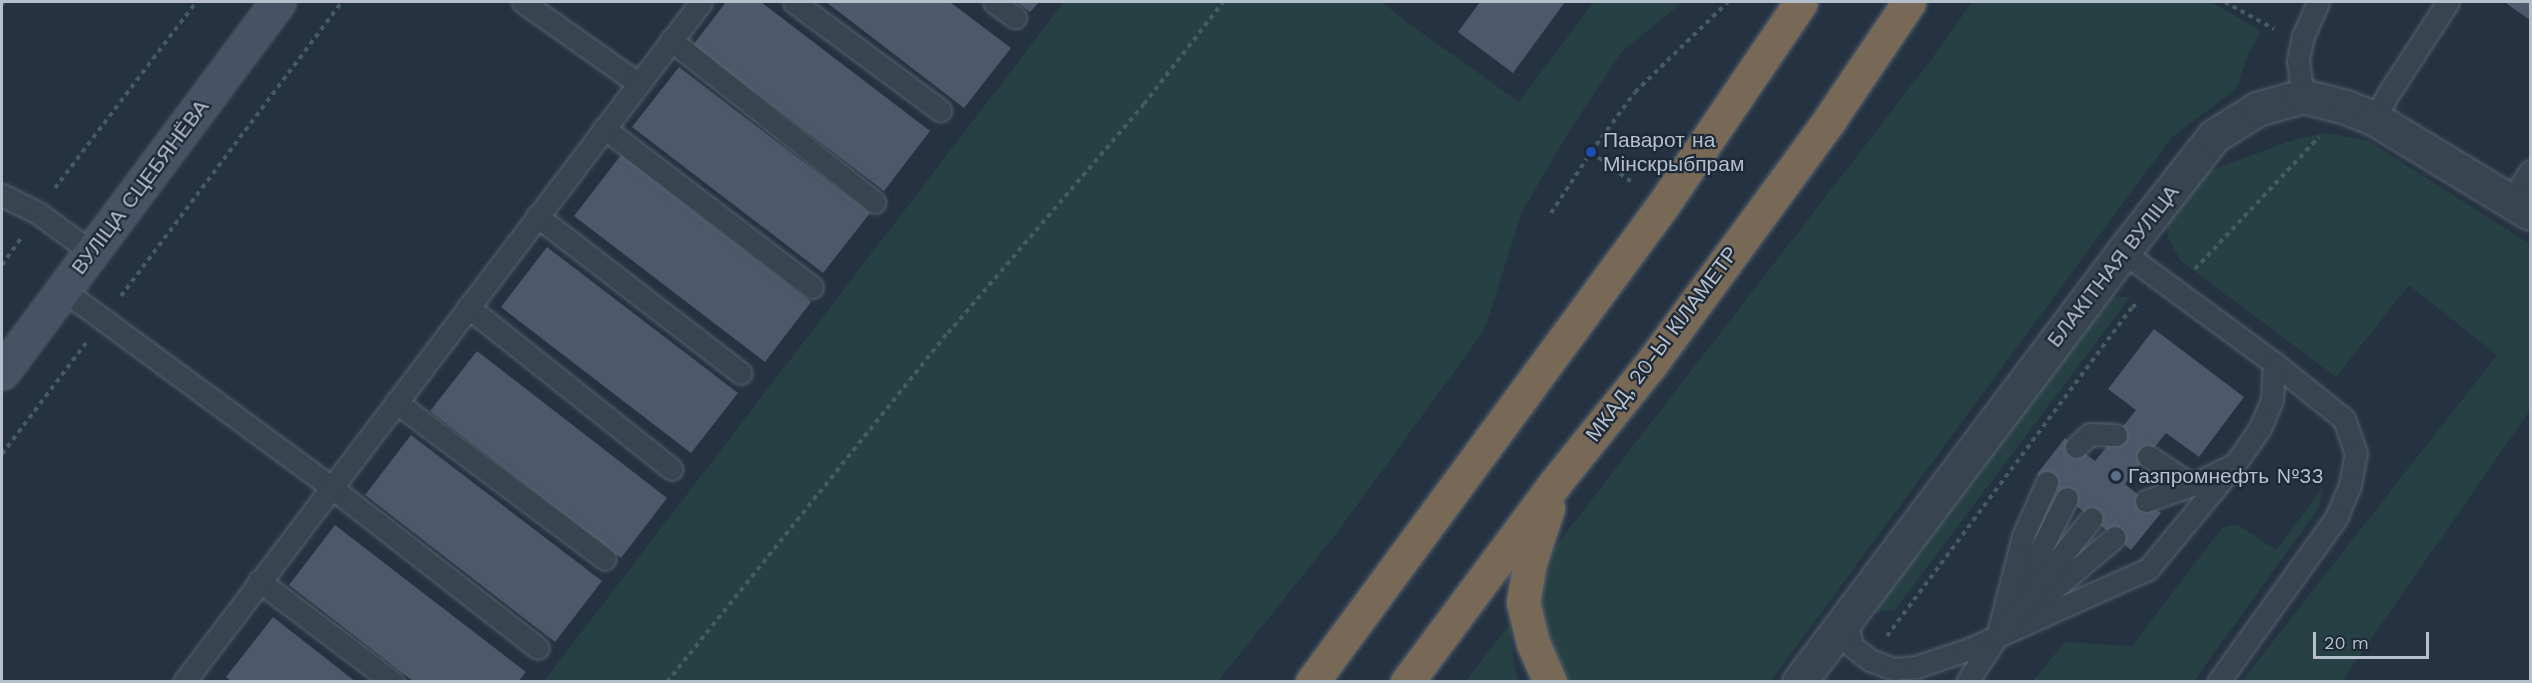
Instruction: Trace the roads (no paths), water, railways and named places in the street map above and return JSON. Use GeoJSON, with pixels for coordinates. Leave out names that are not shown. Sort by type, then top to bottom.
{"type":"FeatureCollection","features":[{"type":"Feature","properties":{"kind":"highway"},"geometry":{"type":"LineString","coordinates":[[1312,681],[1663,205],[1801,2]]}},
{"type":"Feature","properties":{"kind":"highway","name":"МКАД, 20-Ы КІЛАМЕТР"},"geometry":{"type":"LineString","coordinates":[[1407,681],[1556,482],[1651,364],[1830,119],[1909,2]]}},
{"type":"Feature","properties":{"kind":"highway"},"geometry":{"type":"LineString","coordinates":[[1550,681],[1533,643],[1523,602],[1530,562],[1556,482]]}},
{"type":"Feature","properties":{"kind":"street","name":"ВУЛІЦА СЦЕБЯНЁВА"},"geometry":{"type":"LineString","coordinates":[[2,372],[278,2]]}},
{"type":"Feature","properties":{"kind":"street"},"geometry":{"type":"LineString","coordinates":[[2303,96],[2361,113],[2520,208]]}},
{"type":"Feature","properties":{"kind":"street","name":"БЛАКІТНАЯ ВУЛІЦА"},"geometry":{"type":"LineString","coordinates":[[1799,681],[2122,252],[2214,136],[2257,109],[2303,96]]}},
{"type":"Feature","properties":{"kind":"lane"},"geometry":{"type":"LineString","coordinates":[[523,2],[638,83]]}},
{"type":"Feature","properties":{"kind":"lane"},"geometry":{"type":"LineString","coordinates":[[192,678],[259,582],[701,2]]}},
{"type":"Feature","properties":{"kind":"lane"},"geometry":{"type":"LineString","coordinates":[[794,2],[939,110]]}},
{"type":"Feature","properties":{"kind":"lane"},"geometry":{"type":"LineString","coordinates":[[994,2],[1015,17]]}},
{"type":"Feature","properties":{"kind":"lane"},"geometry":{"type":"LineString","coordinates":[[2303,96],[2298,61],[2303,36],[2318,2]]}},
{"type":"Feature","properties":{"kind":"lane"},"geometry":{"type":"LineString","coordinates":[[2361,113],[2388,94],[2448,2]]}},
{"type":"Feature","properties":{"kind":"lane"},"geometry":{"type":"LineString","coordinates":[[670,40],[875,202]]}},
{"type":"Feature","properties":{"kind":"lane"},"geometry":{"type":"LineString","coordinates":[[604,128],[812,287]]}},
{"type":"Feature","properties":{"kind":"lane"},"geometry":{"type":"LineString","coordinates":[[2520,208],[2530,171]]}},
{"type":"Feature","properties":{"kind":"lane"},"geometry":{"type":"LineString","coordinates":[[2,195],[38,213],[91,252]]}},
{"type":"Feature","properties":{"kind":"lane"},"geometry":{"type":"LineString","coordinates":[[537,216],[741,373]]}},
{"type":"Feature","properties":{"kind":"lane"},"geometry":{"type":"LineString","coordinates":[[2122,252],[2166,287],[2274,363],[2344,419],[2356,453],[2350,485],[2336,518],[2218,681]]}},
{"type":"Feature","properties":{"kind":"lane"},"geometry":{"type":"LineString","coordinates":[[63,290],[332,487],[538,648]]}},
{"type":"Feature","properties":{"kind":"lane"},"geometry":{"type":"LineString","coordinates":[[468,307],[672,469]]}},
{"type":"Feature","properties":{"kind":"lane"},"geometry":{"type":"LineString","coordinates":[[1845,619],[1852,646],[1870,660],[1894,669],[1916,667],[1969,649],[2148,569],[2235,464],[2260,428],[2272,400],[2274,363]]}},
{"type":"Feature","properties":{"kind":"lane"},"geometry":{"type":"LineString","coordinates":[[396,402],[605,559]]}},
{"type":"Feature","properties":{"kind":"lane"},"geometry":{"type":"LineString","coordinates":[[2076,447],[2090,434],[2116,435]]}},
{"type":"Feature","properties":{"kind":"lane"},"geometry":{"type":"LineString","coordinates":[[2148,456],[2192,485]]}},
{"type":"Feature","properties":{"kind":"lane"},"geometry":{"type":"LineString","coordinates":[[2146,501],[2192,485],[2235,464]]}},
{"type":"Feature","properties":{"kind":"lane"},"geometry":{"type":"LineString","coordinates":[[1997,636],[2024,536],[2047,482]]}},
{"type":"Feature","properties":{"kind":"lane"},"geometry":{"type":"LineString","coordinates":[[1997,636],[2067,498]]}},
{"type":"Feature","properties":{"kind":"lane"},"geometry":{"type":"LineString","coordinates":[[1967,681],[1997,636],[2092,518]]}},
{"type":"Feature","properties":{"kind":"lane"},"geometry":{"type":"LineString","coordinates":[[1997,636],[2115,537]]}},
{"type":"Feature","properties":{"kind":"lane"},"geometry":{"type":"LineString","coordinates":[[259,582],[393,681]]}},
{"type":"Feature","properties":{"kind":"place","name":"Паварот на Мінскрыбпрам"},"geometry":{"type":"Point","coordinates":[1591,152]}},
{"type":"Feature","properties":{"kind":"place","name":"Газпромнефть №33"},"geometry":{"type":"Point","coordinates":[2116,476]}}]}
